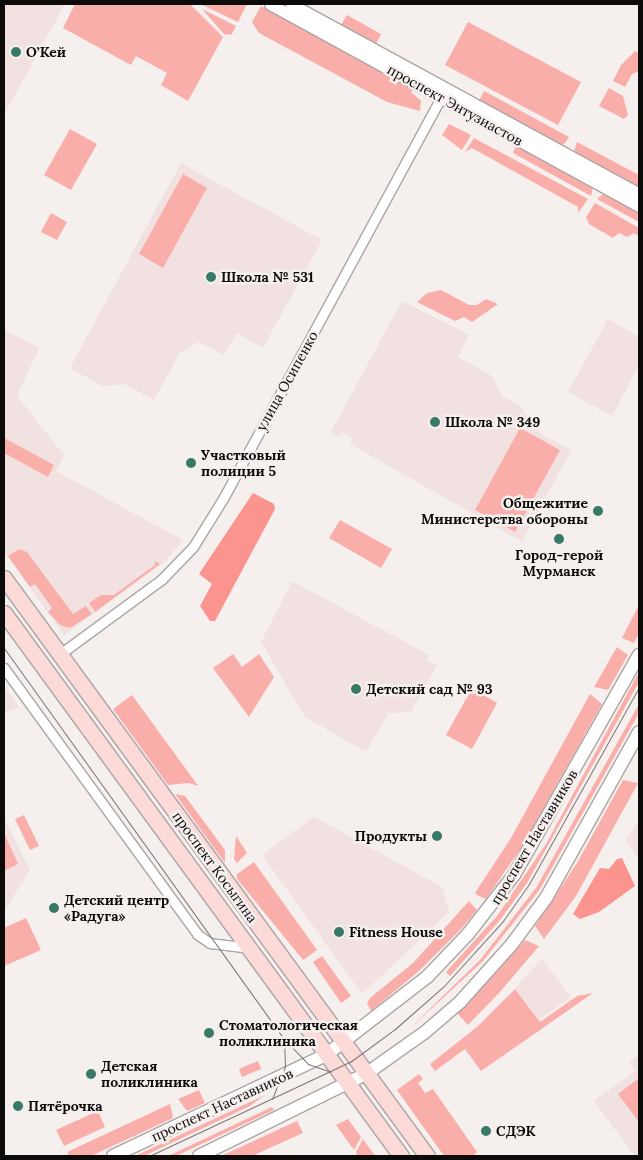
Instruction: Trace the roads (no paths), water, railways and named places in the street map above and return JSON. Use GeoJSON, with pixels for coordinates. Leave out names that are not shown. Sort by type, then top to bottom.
{"type":"FeatureCollection","features":[{"type":"Feature","properties":{"kind":"main road","name":"проспект Косыгина"},"geometry":{"type":"LineString","coordinates":[[4,578],[427,1156]]}},
{"type":"Feature","properties":{"kind":"main road","name":"проспект Косыгина"},"geometry":{"type":"LineString","coordinates":[[4,613],[401,1156]]}},
{"type":"Feature","properties":{"kind":"main road","name":"проспект Наставников"},"geometry":{"type":"LineString","coordinates":[[114,1156],[326,1055],[407,994],[489,910],[537,838],[639,655]]}},
{"type":"Feature","properties":{"kind":"main road"},"geometry":{"type":"LineString","coordinates":[[199,1156],[366,1074],[454,1007],[512,944],[570,859],[639,732]]}},
{"type":"Feature","properties":{"kind":"street","name":"проспект Энтузиастов"},"geometry":{"type":"LineString","coordinates":[[270,4],[639,194]]}},
{"type":"Feature","properties":{"kind":"street","name":"проспект Энтузиастов"},"geometry":{"type":"LineString","coordinates":[[291,4],[639,206]]}},
{"type":"Feature","properties":{"kind":"street","name":"улица Осипенко"},"geometry":{"type":"LineString","coordinates":[[60,654],[162,579],[193,547],[207,527],[444,93]]}},
{"type":"Feature","properties":{"kind":"street"},"geometry":{"type":"LineString","coordinates":[[4,668],[197,934],[210,943],[248,948]]}},
{"type":"Feature","properties":{"kind":"tram line"},"geometry":{"type":"LineString","coordinates":[[4,648],[284,1039],[308,1064],[331,1072]]}},
{"type":"Feature","properties":{"kind":"tram line"},"geometry":{"type":"LineString","coordinates":[[149,1156],[350,1062],[395,1029],[444,986],[503,921],[529,884],[639,687]]}},
{"type":"Feature","properties":{"kind":"tram line"},"geometry":{"type":"LineString","coordinates":[[272,1099],[285,1067],[284,1040]]}},
{"type":"Feature","properties":{"kind":"place","name":"О’Кей"},"geometry":{"type":"Point","coordinates":[16,52]}},
{"type":"Feature","properties":{"kind":"place","name":"Школа № 531"},"geometry":{"type":"Point","coordinates":[211,277]}},
{"type":"Feature","properties":{"kind":"place","name":"Школа № 349"},"geometry":{"type":"Point","coordinates":[435,422]}},
{"type":"Feature","properties":{"kind":"place","name":"Участковый полиции 5"},"geometry":{"type":"Point","coordinates":[191,463]}},
{"type":"Feature","properties":{"kind":"place","name":"Общежитие Министерства обороны"},"geometry":{"type":"Point","coordinates":[598,511]}},
{"type":"Feature","properties":{"kind":"place","name":"Город-герой Мурманск"},"geometry":{"type":"Point","coordinates":[559,539]}},
{"type":"Feature","properties":{"kind":"place","name":"Детский сад № 93"},"geometry":{"type":"Point","coordinates":[356,689]}},
{"type":"Feature","properties":{"kind":"place","name":"Продукты"},"geometry":{"type":"Point","coordinates":[437,836]}},
{"type":"Feature","properties":{"kind":"place","name":"Детский центр «Радуга»"},"geometry":{"type":"Point","coordinates":[54,908]}},
{"type":"Feature","properties":{"kind":"place","name":"Fitness House"},"geometry":{"type":"Point","coordinates":[339,932]}},
{"type":"Feature","properties":{"kind":"place","name":"Стоматологическая поликлиника"},"geometry":{"type":"Point","coordinates":[209,1033]}},
{"type":"Feature","properties":{"kind":"place","name":"Детская поликлиника"},"geometry":{"type":"Point","coordinates":[91,1074]}},
{"type":"Feature","properties":{"kind":"place","name":"Пятёрочка"},"geometry":{"type":"Point","coordinates":[18,1106]}},
{"type":"Feature","properties":{"kind":"place","name":"СДЭК"},"geometry":{"type":"Point","coordinates":[486,1131]}}]}
